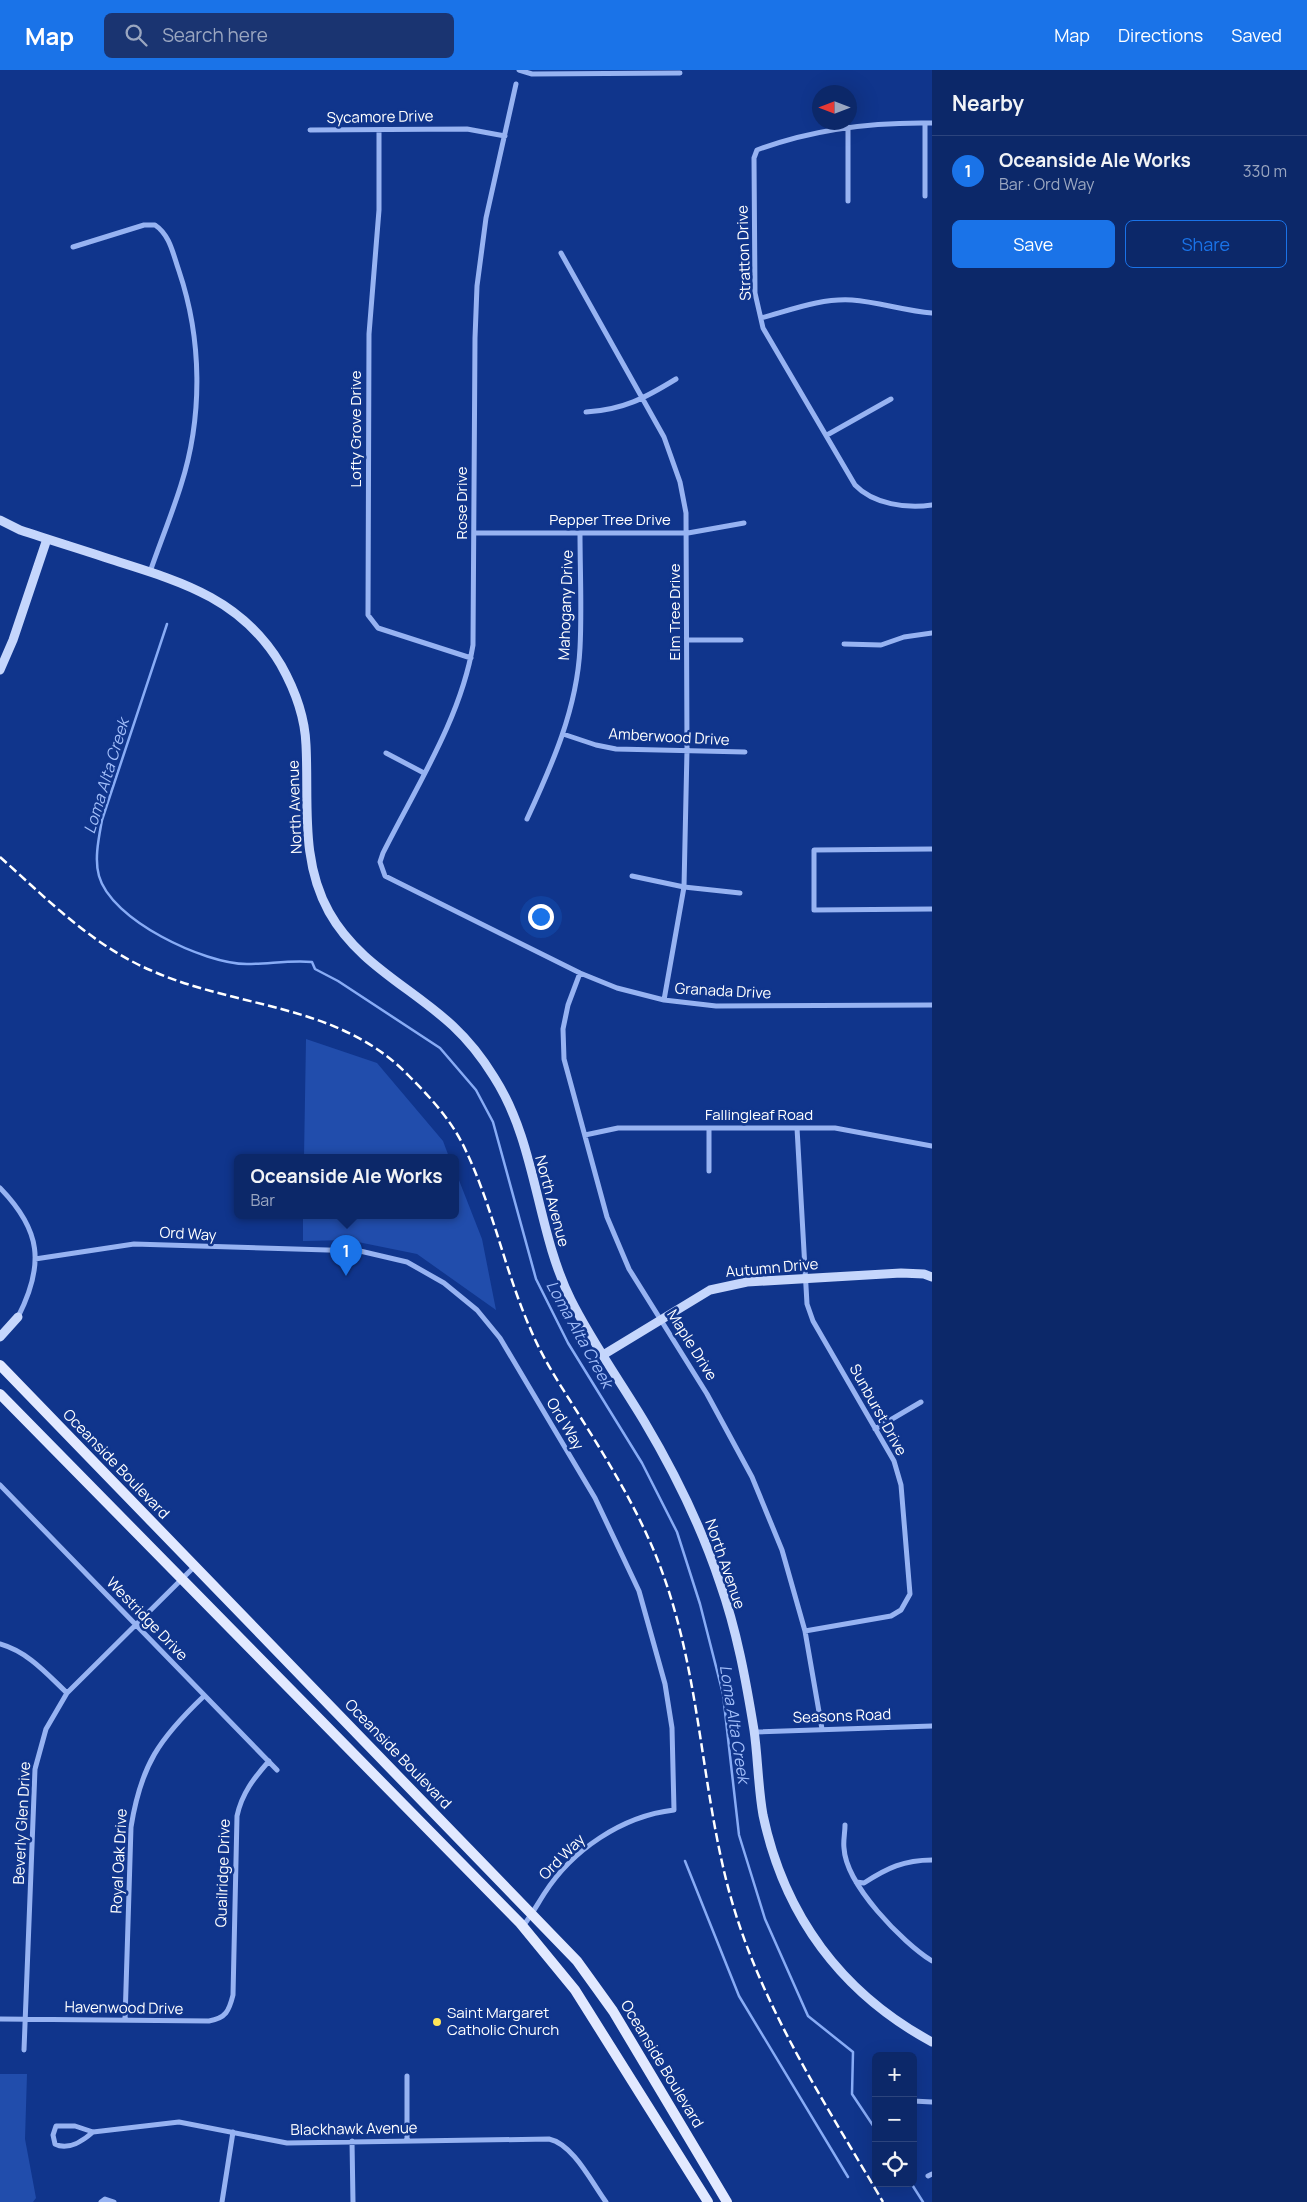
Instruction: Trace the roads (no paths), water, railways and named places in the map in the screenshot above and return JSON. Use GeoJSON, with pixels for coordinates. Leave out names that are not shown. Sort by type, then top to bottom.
{"type":"FeatureCollection","features":[{"type":"Feature","properties":{"kind":"main road","name":"North Avenue"},"geometry":{"type":"LineString","coordinates":[[0,520],[20,530],[198,589],[228,606],[246,620],[276,658],[291,683],[302,714],[306,741],[306,821],[310,860],[323,899],[338,927],[358,951],[452,1024],[474,1049],[495,1079],[517,1125],[553,1256],[570,1298],[645,1423],[687,1498],[726,1604],[740,1652],[754,1732],[762,1809],[785,1887],[824,1954],[856,1989],[932,2042]]}},
{"type":"Feature","properties":{"kind":"main road"},"geometry":{"type":"LineString","coordinates":[[0,670],[13,640],[47,539]]}},
{"type":"Feature","properties":{"kind":"main road","name":"Autumn Drive"},"geometry":{"type":"LineString","coordinates":[[603,1355],[710,1290],[725,1285],[805,1278],[901,1273],[924,1274],[932,1277]]}},
{"type":"Feature","properties":{"kind":"main road"},"geometry":{"type":"LineString","coordinates":[[0,1337],[18,1317]]}},
{"type":"Feature","properties":{"kind":"main road","name":"Oceanside Boulevard"},"geometry":{"type":"LineString","coordinates":[[0,1365],[577,1961],[613,2011],[727,2202]]}},
{"type":"Feature","properties":{"kind":"main road"},"geometry":{"type":"LineString","coordinates":[[0,1394],[523,1926],[575,1990],[708,2202]]}},
{"type":"Feature","properties":{"kind":"street"},"geometry":{"type":"LineString","coordinates":[[519,70],[532,74],[680,73]]}},
{"type":"Feature","properties":{"kind":"street","name":"Rose Drive"},"geometry":{"type":"LineString","coordinates":[[383,853],[456,708],[471,658],[474,533],[474,338],[477,286],[486,218],[516,84]]}},
{"type":"Feature","properties":{"kind":"street"},"geometry":{"type":"LineString","coordinates":[[925,123],[925,196]]}},
{"type":"Feature","properties":{"kind":"street","name":"Stratton Drive"},"geometry":{"type":"LineString","coordinates":[[857,127],[932,124]]}},
{"type":"Feature","properties":{"kind":"street","name":"Sycamore Drive"},"geometry":{"type":"LineString","coordinates":[[310,130],[486,130],[505,136]]}},
{"type":"Feature","properties":{"kind":"street","name":"Lofty Grove Drive"},"geometry":{"type":"LineString","coordinates":[[379,130],[379,210],[369,334],[368,615],[378,628],[471,658]]}},
{"type":"Feature","properties":{"kind":"street","name":"Stratton Drive"},"geometry":{"type":"LineString","coordinates":[[832,130],[790,138],[758,150],[754,158],[755,294],[763,328],[855,486],[863,494],[888,503],[918,507],[932,505]]}},
{"type":"Feature","properties":{"kind":"street"},"geometry":{"type":"LineString","coordinates":[[848,130],[848,202]]}},
{"type":"Feature","properties":{"kind":"street"},"geometry":{"type":"LineString","coordinates":[[73,247],[144,225],[155,225],[167,236],[190,311],[196,347],[197,382],[194,429],[182,484],[150,572]]}},
{"type":"Feature","properties":{"kind":"street","name":"Elm Tree Drive"},"geometry":{"type":"LineString","coordinates":[[562,253],[664,437],[680,482],[688,533],[684,887],[664,1000]]}},
{"type":"Feature","properties":{"kind":"street"},"geometry":{"type":"LineString","coordinates":[[761,318],[820,301],[850,300],[912,312],[932,313]]}},
{"type":"Feature","properties":{"kind":"street"},"geometry":{"type":"LineString","coordinates":[[586,412],[624,407],[643,399],[676,379]]}},
{"type":"Feature","properties":{"kind":"street"},"geometry":{"type":"LineString","coordinates":[[827,435],[891,399]]}},
{"type":"Feature","properties":{"kind":"street","name":"Pepper Tree Drive"},"geometry":{"type":"LineString","coordinates":[[474,533],[688,533],[744,523]]}},
{"type":"Feature","properties":{"kind":"street","name":"Mahogany Drive"},"geometry":{"type":"LineString","coordinates":[[527,819],[554,759],[563,734],[573,694],[580,649],[580,533]]}},
{"type":"Feature","properties":{"kind":"street"},"geometry":{"type":"LineString","coordinates":[[844,644],[881,645],[904,637],[932,633]]}},
{"type":"Feature","properties":{"kind":"street"},"geometry":{"type":"LineString","coordinates":[[687,640],[741,640]]}},
{"type":"Feature","properties":{"kind":"street","name":"Amberwood Drive"},"geometry":{"type":"LineString","coordinates":[[563,734],[596,745],[616,749],[745,752]]}},
{"type":"Feature","properties":{"kind":"street"},"geometry":{"type":"LineString","coordinates":[[386,753],[424,772]]}},
{"type":"Feature","properties":{"kind":"street"},"geometry":{"type":"LineString","coordinates":[[932,849],[814,850],[814,910],[932,909]]}},
{"type":"Feature","properties":{"kind":"street","name":"Granada Drive"},"geometry":{"type":"LineString","coordinates":[[383,853],[380,862],[385,876],[580,974],[616,988],[664,1000],[716,1006],[932,1005]]}},
{"type":"Feature","properties":{"kind":"street"},"geometry":{"type":"LineString","coordinates":[[632,876],[684,887],[740,893]]}},
{"type":"Feature","properties":{"kind":"street","name":"Maple Drive"},"geometry":{"type":"LineString","coordinates":[[580,974],[568,1005],[563,1029],[564,1059],[616,1241],[629,1269],[707,1394],[752,1477],[782,1550],[805,1631],[822,1729]]}},
{"type":"Feature","properties":{"kind":"street","name":"Fallingleaf Road"},"geometry":{"type":"LineString","coordinates":[[585,1136],[618,1128],[835,1128],[932,1146]]}},
{"type":"Feature","properties":{"kind":"street"},"geometry":{"type":"LineString","coordinates":[[709,1128],[709,1171]]}},
{"type":"Feature","properties":{"kind":"street","name":"Sunburst Drive"},"geometry":{"type":"LineString","coordinates":[[797,1128],[807,1304],[813,1321],[894,1461],[901,1485],[910,1594],[901,1610],[891,1616],[805,1631]]}},
{"type":"Feature","properties":{"kind":"street"},"geometry":{"type":"LineString","coordinates":[[0,1188],[19,1207],[26,1218],[34,1243],[35,1259],[29,1295],[18,1317]]}},
{"type":"Feature","properties":{"kind":"street","name":"Ord Way"},"geometry":{"type":"LineString","coordinates":[[35,1259],[134,1244],[360,1251],[407,1262],[444,1283],[477,1310],[500,1338],[595,1498],[639,1590],[665,1684],[672,1728],[674,1810],[635,1821],[591,1843],[545,1892],[533,1914],[523,1926]]}},
{"type":"Feature","properties":{"kind":"street"},"geometry":{"type":"LineString","coordinates":[[875,1429],[921,1402]]}},
{"type":"Feature","properties":{"kind":"street","name":"Westridge Drive"},"geometry":{"type":"LineString","coordinates":[[0,1485],[277,1770]]}},
{"type":"Feature","properties":{"kind":"street","name":"Beverly Glen Drive"},"geometry":{"type":"LineString","coordinates":[[24,2050],[35,1769],[46,1729],[67,1693],[194,1567]]}},
{"type":"Feature","properties":{"kind":"street"},"geometry":{"type":"LineString","coordinates":[[0,1644],[15,1648],[34,1661],[67,1693]]}},
{"type":"Feature","properties":{"kind":"street","name":"Royal Oak Drive"},"geometry":{"type":"LineString","coordinates":[[126,2020],[131,1827],[136,1796],[145,1769],[160,1742],[175,1723],[204,1696]]}},
{"type":"Feature","properties":{"kind":"street","name":"Seasons Road"},"geometry":{"type":"LineString","coordinates":[[754,1732],[932,1726]]}},
{"type":"Feature","properties":{"kind":"street","name":"Quailridge Drive"},"geometry":{"type":"LineString","coordinates":[[233,1995],[237,1816],[240,1801],[252,1780],[269,1761]]}},
{"type":"Feature","properties":{"kind":"street"},"geometry":{"type":"LineString","coordinates":[[845,1825],[844,1850],[856,1882],[872,1906],[899,1934],[932,1961]]}},
{"type":"Feature","properties":{"kind":"street"},"geometry":{"type":"LineString","coordinates":[[856,1882],[864,1884],[881,1872],[912,1860],[932,1860]]}},
{"type":"Feature","properties":{"kind":"street","name":"Havenwood Drive"},"geometry":{"type":"LineString","coordinates":[[0,2019],[220,2019],[229,2012],[233,1995]]}},
{"type":"Feature","properties":{"kind":"street"},"geometry":{"type":"LineString","coordinates":[[408,2076],[408,2141]]}},
{"type":"Feature","properties":{"kind":"street"},"geometry":{"type":"LineString","coordinates":[[917,2101],[932,2102]]}},
{"type":"Feature","properties":{"kind":"street","name":"Blackhawk Avenue"},"geometry":{"type":"LineString","coordinates":[[93,2132],[86,2139],[66,2147],[55,2144],[52,2135],[56,2126],[62,2124],[93,2132],[179,2122],[287,2143],[549,2139],[558,2141],[569,2150],[606,2202]]}},
{"type":"Feature","properties":{"kind":"street"},"geometry":{"type":"LineString","coordinates":[[222,2202],[234,2132]]}},
{"type":"Feature","properties":{"kind":"street"},"geometry":{"type":"LineString","coordinates":[[352,2141],[353,2202]]}},
{"type":"Feature","properties":{"kind":"street"},"geometry":{"type":"LineString","coordinates":[[101,2202],[105,2200],[114,2202]]}},
{"type":"Feature","properties":{"kind":"waterway","name":"Loma Alta Creek"},"geometry":{"type":"LineString","coordinates":[[167,624],[102,820],[97,855],[99,876],[107,892],[121,908],[140,923],[184,948],[229,962],[247,964],[312,962],[315,969],[338,981],[440,1048],[476,1090],[493,1122],[536,1279],[568,1343],[642,1463],[677,1532],[700,1604],[723,1694],[739,1835],[765,1919],[808,2016],[853,2052],[852,2094],[872,2124]]}},
{"type":"Feature","properties":{"kind":"waterway"},"geometry":{"type":"LineString","coordinates":[[685,1861],[739,1996],[848,2177]]}},
{"type":"Feature","properties":{"kind":"waterway","name":"Loma Alta Creek"},"geometry":{"type":"LineString","coordinates":[[914,2187],[923,2202]]}},
{"type":"Feature","properties":{"kind":"railway"},"geometry":{"type":"LineString","coordinates":[[0,857],[71,920],[129,960],[183,983],[286,1010],[351,1034],[381,1052],[409,1076],[441,1111],[455,1130],[484,1195],[513,1284],[535,1340],[627,1495],[647,1535],[664,1577],[675,1613],[692,1686],[716,1834],[724,1871],[736,1916],[752,1959],[791,2043],[883,2202]]}},
{"type":"Feature","properties":{"kind":"place","name":"Oceanside Ale Works"},"geometry":{"type":"Point","coordinates":[346,1276]}},
{"type":"Feature","properties":{"kind":"place","name":"Saint Margaret Catholic Church"},"geometry":{"type":"Point","coordinates":[437,2022]}}]}
